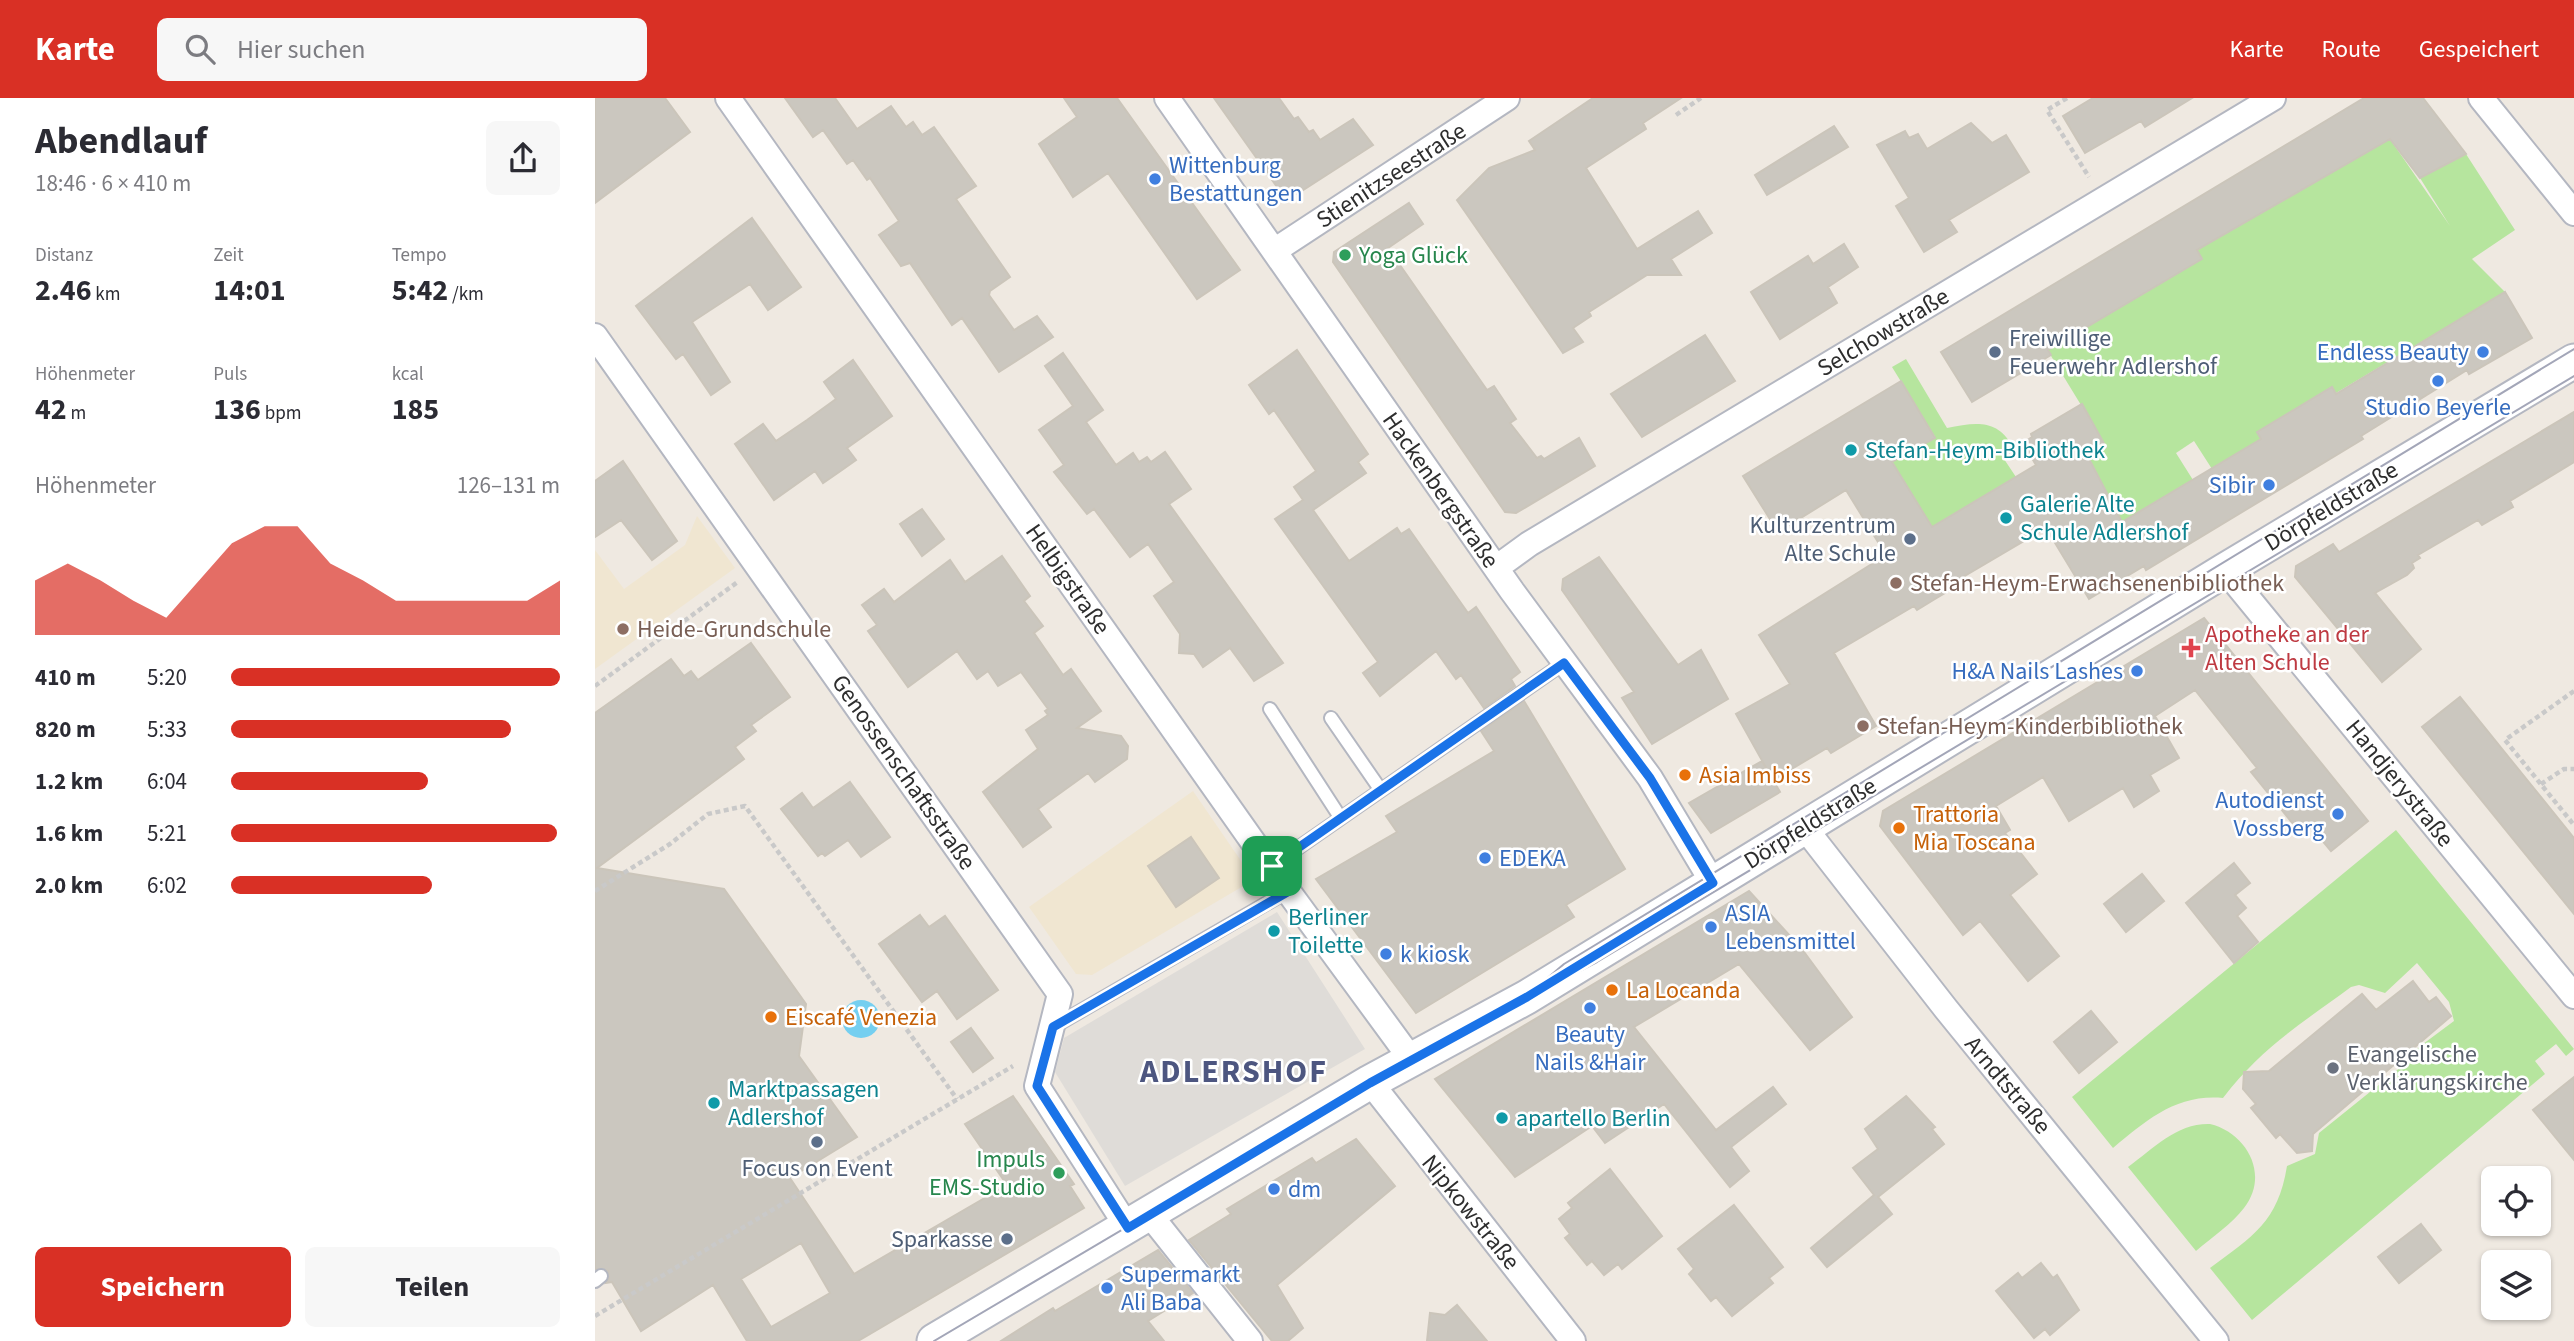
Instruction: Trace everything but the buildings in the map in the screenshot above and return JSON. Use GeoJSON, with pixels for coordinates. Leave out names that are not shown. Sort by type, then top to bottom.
{"type":"FeatureCollection","features":[{"type":"Feature","properties":{"kind":"street","name":"Helbigstraße"},"geometry":{"type":"LineString","coordinates":[[728,98],[1289,891],[1411,1059]]}},
{"type":"Feature","properties":{"kind":"street","name":"Hackenbergstraße"},"geometry":{"type":"LineString","coordinates":[[1167,98],[1496,568],[1650,778],[1713,883]]}},
{"type":"Feature","properties":{"kind":"street","name":"Stienitzseestraße"},"geometry":{"type":"LineString","coordinates":[[1274,251],[1507,98]]}},
{"type":"Feature","properties":{"kind":"street","name":"Selchowstraße"},"geometry":{"type":"LineString","coordinates":[[1496,568],[1529,544],[2273,98]]}},
{"type":"Feature","properties":{"kind":"street"},"geometry":{"type":"LineString","coordinates":[[2481,98],[2574,213]]}},
{"type":"Feature","properties":{"kind":"street","name":"Genossenschaftsstraße"},"geometry":{"type":"LineString","coordinates":[[595,336],[1061,994],[1037,1086],[1139,1221],[1250,1341]]}},
{"type":"Feature","properties":{"kind":"street","name":"Dörpfeldstraße"},"geometry":{"type":"LineString","coordinates":[[934,1341],[1411,1059],[1527,997],[2225,570],[2574,362]]}},
{"type":"Feature","properties":{"kind":"street","name":"Handjerystraße"},"geometry":{"type":"LineString","coordinates":[[2225,570],[2574,996]]}},
{"type":"Feature","properties":{"kind":"street","name":"Arndtstraße"},"geometry":{"type":"LineString","coordinates":[[1804,827],[1945,1009],[2216,1341]]}},
{"type":"Feature","properties":{"kind":"street","name":"Nipkowstraße"},"geometry":{"type":"LineString","coordinates":[[1370,1083],[1573,1341]]}},
{"type":"Feature","properties":{"kind":"lane"},"geometry":{"type":"LineString","coordinates":[[1272,866],[1564,663]]}},
{"type":"Feature","properties":{"kind":"lane"},"geometry":{"type":"LineString","coordinates":[[1270,709],[1340,817]]}},
{"type":"Feature","properties":{"kind":"lane"},"geometry":{"type":"LineString","coordinates":[[1331,718],[1380,789]]}},
{"type":"Feature","properties":{"kind":"lane"},"geometry":{"type":"LineString","coordinates":[[1049,1036],[1289,891]]}},
{"type":"Feature","properties":{"kind":"path"},"geometry":{"type":"LineString","coordinates":[[1675,115],[1701,98]]}},
{"type":"Feature","properties":{"kind":"path"},"geometry":{"type":"LineString","coordinates":[[2067,98],[2047,110],[2090,177]]}},
{"type":"Feature","properties":{"kind":"path"},"geometry":{"type":"LineString","coordinates":[[595,686],[744,577]]}},
{"type":"Feature","properties":{"kind":"path"},"geometry":{"type":"LineString","coordinates":[[2574,691],[2505,740],[2574,825]]}},
{"type":"Feature","properties":{"kind":"path"},"geometry":{"type":"LineString","coordinates":[[2541,784],[2564,769],[2574,769]]}},
{"type":"Feature","properties":{"kind":"path"},"geometry":{"type":"LineString","coordinates":[[595,891],[670,844],[708,814],[745,806],[957,1100]]}},
{"type":"Feature","properties":{"kind":"path"},"geometry":{"type":"LineString","coordinates":[[595,1316],[957,1100],[1049,1036]]}},
{"type":"Feature","properties":{"kind":"shaded area","name":"Heide-Grundschule"},"geometry":{"type":"Polygon","coordinates":[[[697,516],[735,568],[595,669],[595,550],[624,589],[685,545],[697,516]]]}},
{"type":"Feature","properties":{"kind":"shaded area"},"geometry":{"type":"Polygon","coordinates":[[[1193,791],[1248,871],[1245,885],[1092,975],[1076,974],[1029,907],[1193,791]]]}},
{"type":"Feature","properties":{"kind":"shaded area"},"geometry":{"type":"Polygon","coordinates":[[[1277,912],[1365,1049],[1125,1186],[1055,1072],[1064,1038],[1277,912]]]}},
{"type":"Feature","properties":{"kind":"green space"},"geometry":{"type":"Polygon","coordinates":[[[2390,139],[2450,226],[2420,178],[2466,154],[2515,230],[2472,259],[2505,292],[2336,393],[2331,387],[2258,432],[2261,439],[2212,469],[2194,441],[2176,453],[2193,480],[2122,522],[2088,457],[2106,446],[2020,305],[2201,259],[2197,250],[2390,139]]]}},
{"type":"Feature","properties":{"kind":"green space"},"geometry":{"type":"Polygon","coordinates":[[[1906,359],[1947,428],[1975,424],[1992,427],[2006,437],[2012,446],[2000,453],[2016,477],[1932,527],[1892,462],[1935,437],[1892,367],[1906,359]]]}},
{"type":"Feature","properties":{"kind":"green space"},"geometry":{"type":"Polygon","coordinates":[[[2396,830],[2574,1049],[2566,1056],[2556,1044],[2535,1061],[2545,1074],[2252,1320],[2210,1268],[2261,1226],[2277,1201],[2287,1166],[2315,1154],[2319,1133],[2406,1063],[2419,1047],[2454,1021],[2449,1002],[2417,963],[2385,993],[2359,985],[2351,987],[2267,1050],[2223,1098],[2191,1100],[2163,1111],[2113,1148],[2072,1097],[2396,830]]]}},
{"type":"Feature","properties":{"kind":"green space"},"geometry":{"type":"Polygon","coordinates":[[[2210,1124],[2235,1136],[2244,1146],[2251,1157],[2255,1182],[2252,1195],[2239,1214],[2196,1251],[2128,1167],[2176,1132],[2210,1124]]]}},
{"type":"Feature","properties":{"kind":"water"},"geometry":{"type":"Polygon","coordinates":[[[861,1000],[875,1005],[880,1019],[875,1033],[861,1038],[847,1033],[842,1019],[847,1005],[861,1000]]]}},
{"type":"Feature","properties":{"kind":"tram line"},"geometry":{"type":"LineString","coordinates":[[1537,987],[1564,964],[2574,349]]}},
{"type":"Feature","properties":{"kind":"tram line"},"geometry":{"type":"LineString","coordinates":[[934,1341],[1411,1059],[1597,962],[2574,376]]}},
{"type":"Feature","properties":{"kind":"place","name":"Wittenburg Bestattungen"},"geometry":{"type":"Point","coordinates":[1155,179]}},
{"type":"Feature","properties":{"kind":"place","name":"Yoga Glück"},"geometry":{"type":"Point","coordinates":[1345,255]}},
{"type":"Feature","properties":{"kind":"place","name":"Freiwillige Feuerwehr Adlershof"},"geometry":{"type":"Point","coordinates":[1995,352]}},
{"type":"Feature","properties":{"kind":"place","name":"Endless Beauty"},"geometry":{"type":"Point","coordinates":[2483,352]}},
{"type":"Feature","properties":{"kind":"place","name":"Studio Beyerle"},"geometry":{"type":"Point","coordinates":[2438,381]}},
{"type":"Feature","properties":{"kind":"place","name":"Stefan-Heym-Bibliothek"},"geometry":{"type":"Point","coordinates":[1851,450]}},
{"type":"Feature","properties":{"kind":"place","name":"Sibir"},"geometry":{"type":"Point","coordinates":[2269,485]}},
{"type":"Feature","properties":{"kind":"place","name":"Galerie Alte Schule Adlershof"},"geometry":{"type":"Point","coordinates":[2006,518]}},
{"type":"Feature","properties":{"kind":"place","name":"Kulturzentrum Alte Schule"},"geometry":{"type":"Point","coordinates":[1910,539]}},
{"type":"Feature","properties":{"kind":"place","name":"Stefan-Heym-Erwachsenenbibliothek"},"geometry":{"type":"Point","coordinates":[1896,583]}},
{"type":"Feature","properties":{"kind":"place","name":"Heide-Grundschule"},"geometry":{"type":"Point","coordinates":[623,629]}},
{"type":"Feature","properties":{"kind":"place","name":"Apotheke an der Alten Schule"},"geometry":{"type":"Point","coordinates":[2191,648]}},
{"type":"Feature","properties":{"kind":"place","name":"H&A Nails Lashes"},"geometry":{"type":"Point","coordinates":[2137,671]}},
{"type":"Feature","properties":{"kind":"place","name":"Stefan-Heym-Kinderbibliothek"},"geometry":{"type":"Point","coordinates":[1863,726]}},
{"type":"Feature","properties":{"kind":"place","name":"Asia Imbiss"},"geometry":{"type":"Point","coordinates":[1685,775]}},
{"type":"Feature","properties":{"kind":"place","name":"Autodienst Vossberg"},"geometry":{"type":"Point","coordinates":[2338,814]}},
{"type":"Feature","properties":{"kind":"place","name":"Trattoria Mia Toscana"},"geometry":{"type":"Point","coordinates":[1899,828]}},
{"type":"Feature","properties":{"kind":"place","name":"EDEKA"},"geometry":{"type":"Point","coordinates":[1485,858]}},
{"type":"Feature","properties":{"kind":"place","name":"ASIA Lebensmittel"},"geometry":{"type":"Point","coordinates":[1711,927]}},
{"type":"Feature","properties":{"kind":"place","name":"Berliner Toilette"},"geometry":{"type":"Point","coordinates":[1274,931]}},
{"type":"Feature","properties":{"kind":"place","name":"k kiosk"},"geometry":{"type":"Point","coordinates":[1386,954]}},
{"type":"Feature","properties":{"kind":"place","name":"La Locanda"},"geometry":{"type":"Point","coordinates":[1612,990]}},
{"type":"Feature","properties":{"kind":"place","name":"Beauty Nails &Hair"},"geometry":{"type":"Point","coordinates":[1590,1008]}},
{"type":"Feature","properties":{"kind":"place","name":"Eiscafé Venezia"},"geometry":{"type":"Point","coordinates":[771,1017]}},
{"type":"Feature","properties":{"kind":"place","name":"Evangelische Verklärungskirche"},"geometry":{"type":"Point","coordinates":[2333,1068]}},
{"type":"Feature","properties":{"kind":"place","name":"Marktpassagen Adlershof"},"geometry":{"type":"Point","coordinates":[714,1103]}},
{"type":"Feature","properties":{"kind":"place","name":"apartello Berlin"},"geometry":{"type":"Point","coordinates":[1502,1118]}},
{"type":"Feature","properties":{"kind":"place","name":"Focus on Event"},"geometry":{"type":"Point","coordinates":[817,1142]}},
{"type":"Feature","properties":{"kind":"place","name":"Impuls EMS-Studio"},"geometry":{"type":"Point","coordinates":[1059,1173]}},
{"type":"Feature","properties":{"kind":"place","name":"dm"},"geometry":{"type":"Point","coordinates":[1274,1189]}},
{"type":"Feature","properties":{"kind":"place","name":"Sparkasse"},"geometry":{"type":"Point","coordinates":[1007,1239]}},
{"type":"Feature","properties":{"kind":"place","name":"Supermarkt Ali Baba"},"geometry":{"type":"Point","coordinates":[1107,1288]}},
{"type":"Feature","properties":{"kind":"district","name":"ADLERSHOF"},"geometry":{"type":"Point","coordinates":[1234,1071]}},
{"type":"Feature","properties":{"kind":"route"},"geometry":{"type":"LineString","coordinates":[[1564,663],[1650,778],[1713,883],[1527,997],[1411,1059],[1128,1228],[1037,1086],[1053,1027],[1289,891],[1272,866],[1564,663]]}}]}
